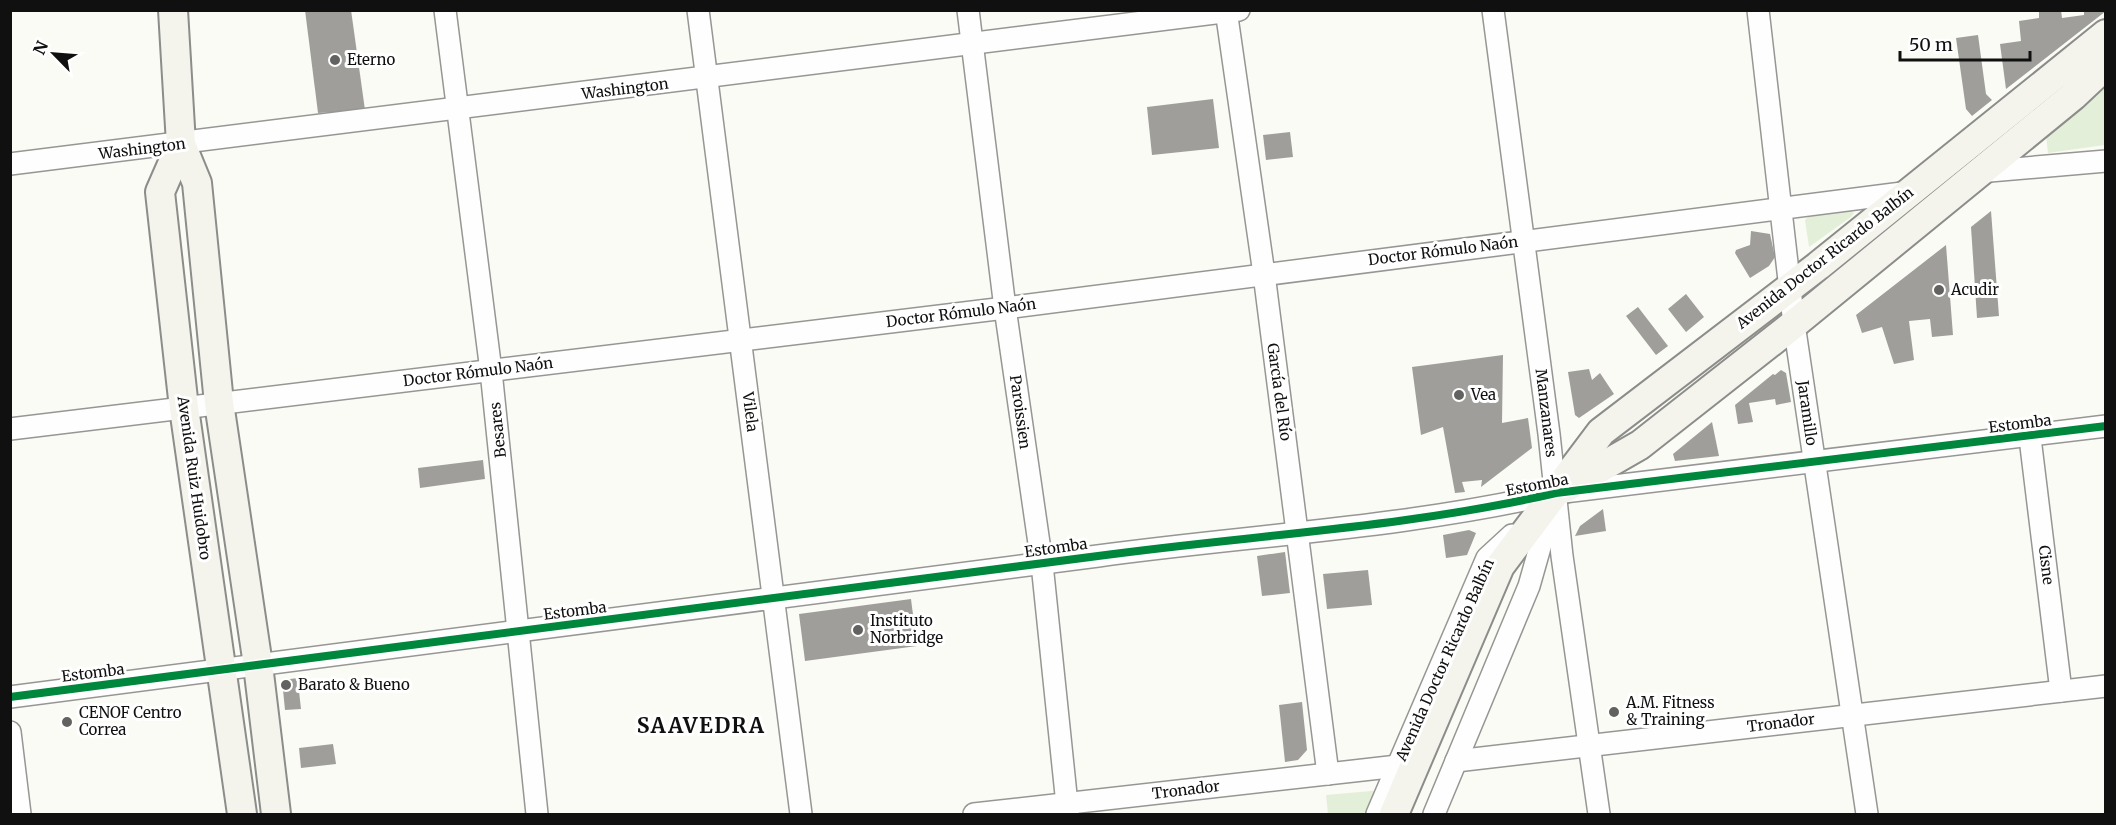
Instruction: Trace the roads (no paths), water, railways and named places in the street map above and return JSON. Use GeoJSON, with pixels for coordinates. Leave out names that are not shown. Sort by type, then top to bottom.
{"type":"FeatureCollection","features":[{"type":"Feature","properties":{"kind":"main road","name":"Avenida Ruiz Huidobro"},"geometry":{"type":"LineString","coordinates":[[172,10],[181,144],[197,183],[219,403],[258,665],[276,814]]}},
{"type":"Feature","properties":{"kind":"main road","name":"Avenida Doctor Ricardo Balbín"},"geometry":{"type":"LineString","coordinates":[[1556,493],[1601,432],[1790,287],[2106,34]]}},
{"type":"Feature","properties":{"kind":"main road","name":"Avenida Doctor Ricardo Balbín"},"geometry":{"type":"LineString","coordinates":[[1556,493],[1640,446],[1794,324],[1977,172],[2073,96],[2106,65]]}},
{"type":"Feature","properties":{"kind":"main road","name":"Avenida Ruiz Huidobro"},"geometry":{"type":"LineString","coordinates":[[181,144],[160,192],[184,408],[242,814]]}},
{"type":"Feature","properties":{"kind":"main road"},"geometry":{"type":"LineString","coordinates":[[1394,814],[1500,566],[1556,493]]}},
{"type":"Feature","properties":{"kind":"main road"},"geometry":{"type":"LineString","coordinates":[[1414,814],[1515,576],[1556,493]]}},
{"type":"Feature","properties":{"kind":"street","name":"Besares"},"geometry":{"type":"LineString","coordinates":[[445,10],[492,371],[537,814]]}},
{"type":"Feature","properties":{"kind":"street","name":"Vilela"},"geometry":{"type":"LineString","coordinates":[[698,10],[801,814]]}},
{"type":"Feature","properties":{"kind":"street","name":"Paroissien"},"geometry":{"type":"LineString","coordinates":[[968,10],[1005,308],[1042,564],[1067,809]]}},
{"type":"Feature","properties":{"kind":"street","name":"Manzanares"},"geometry":{"type":"LineString","coordinates":[[1493,10],[1556,493],[1562,556],[1591,745],[1599,814]]}},
{"type":"Feature","properties":{"kind":"street","name":"Jaramillo"},"geometry":{"type":"LineString","coordinates":[[1758,10],[1794,324],[1867,814]]}},
{"type":"Feature","properties":{"kind":"street","name":"Washington"},"geometry":{"type":"LineString","coordinates":[[10,164],[708,79],[1230,11]]}},
{"type":"Feature","properties":{"kind":"street","name":"García del Río"},"geometry":{"type":"LineString","coordinates":[[1230,11],[1328,774]]}},
{"type":"Feature","properties":{"kind":"street"},"geometry":{"type":"LineString","coordinates":[[1977,172],[2106,161]]}},
{"type":"Feature","properties":{"kind":"street","name":"Doctor Rómulo Naón"},"geometry":{"type":"LineString","coordinates":[[10,429],[492,371],[741,338],[1005,308],[1910,192]]}},
{"type":"Feature","properties":{"kind":"street","name":"Estomba"},"geometry":{"type":"LineString","coordinates":[[10,697],[1481,510],[1556,493],[1814,460],[2030,438],[2106,426]]}},
{"type":"Feature","properties":{"kind":"street","name":"Cisne"},"geometry":{"type":"LineString","coordinates":[[2030,438],[2061,691]]}},
{"type":"Feature","properties":{"kind":"street","name":"Avenida Doctor Ricardo Balbín"},"geometry":{"type":"LineString","coordinates":[[1434,814],[1529,586],[1556,493]]}},
{"type":"Feature","properties":{"kind":"street","name":"Avenida Doctor Ricardo Balbín"},"geometry":{"type":"LineString","coordinates":[[1377,814],[1487,558],[1556,493]]}},
{"type":"Feature","properties":{"kind":"street","name":"Tronador"},"geometry":{"type":"LineString","coordinates":[[1456,761],[2106,686]]}},
{"type":"Feature","properties":{"kind":"street"},"geometry":{"type":"LineString","coordinates":[[10,732],[12,769],[20,814]]}},
{"type":"Feature","properties":{"kind":"street","name":"Tronador"},"geometry":{"type":"LineString","coordinates":[[974,814],[1067,809],[1398,766]]}},
{"type":"Feature","properties":{"kind":"place","name":"Eterno"},"geometry":{"type":"Point","coordinates":[335,60]}},
{"type":"Feature","properties":{"kind":"place","name":"Acudir"},"geometry":{"type":"Point","coordinates":[1939,290]}},
{"type":"Feature","properties":{"kind":"place","name":"Vea"},"geometry":{"type":"Point","coordinates":[1459,395]}},
{"type":"Feature","properties":{"kind":"place","name":"Instituto Norbridge"},"geometry":{"type":"Point","coordinates":[858,630]}},
{"type":"Feature","properties":{"kind":"place","name":"Barato & Bueno"},"geometry":{"type":"Point","coordinates":[286,685]}},
{"type":"Feature","properties":{"kind":"place","name":"A.M. Fitness & Training"},"geometry":{"type":"Point","coordinates":[1614,712]}},
{"type":"Feature","properties":{"kind":"place","name":"CENOF Centro Correa"},"geometry":{"type":"Point","coordinates":[67,722]}},
{"type":"Feature","properties":{"kind":"district","name":"SAAVEDRA"},"geometry":{"type":"Point","coordinates":[701,726]}}]}
